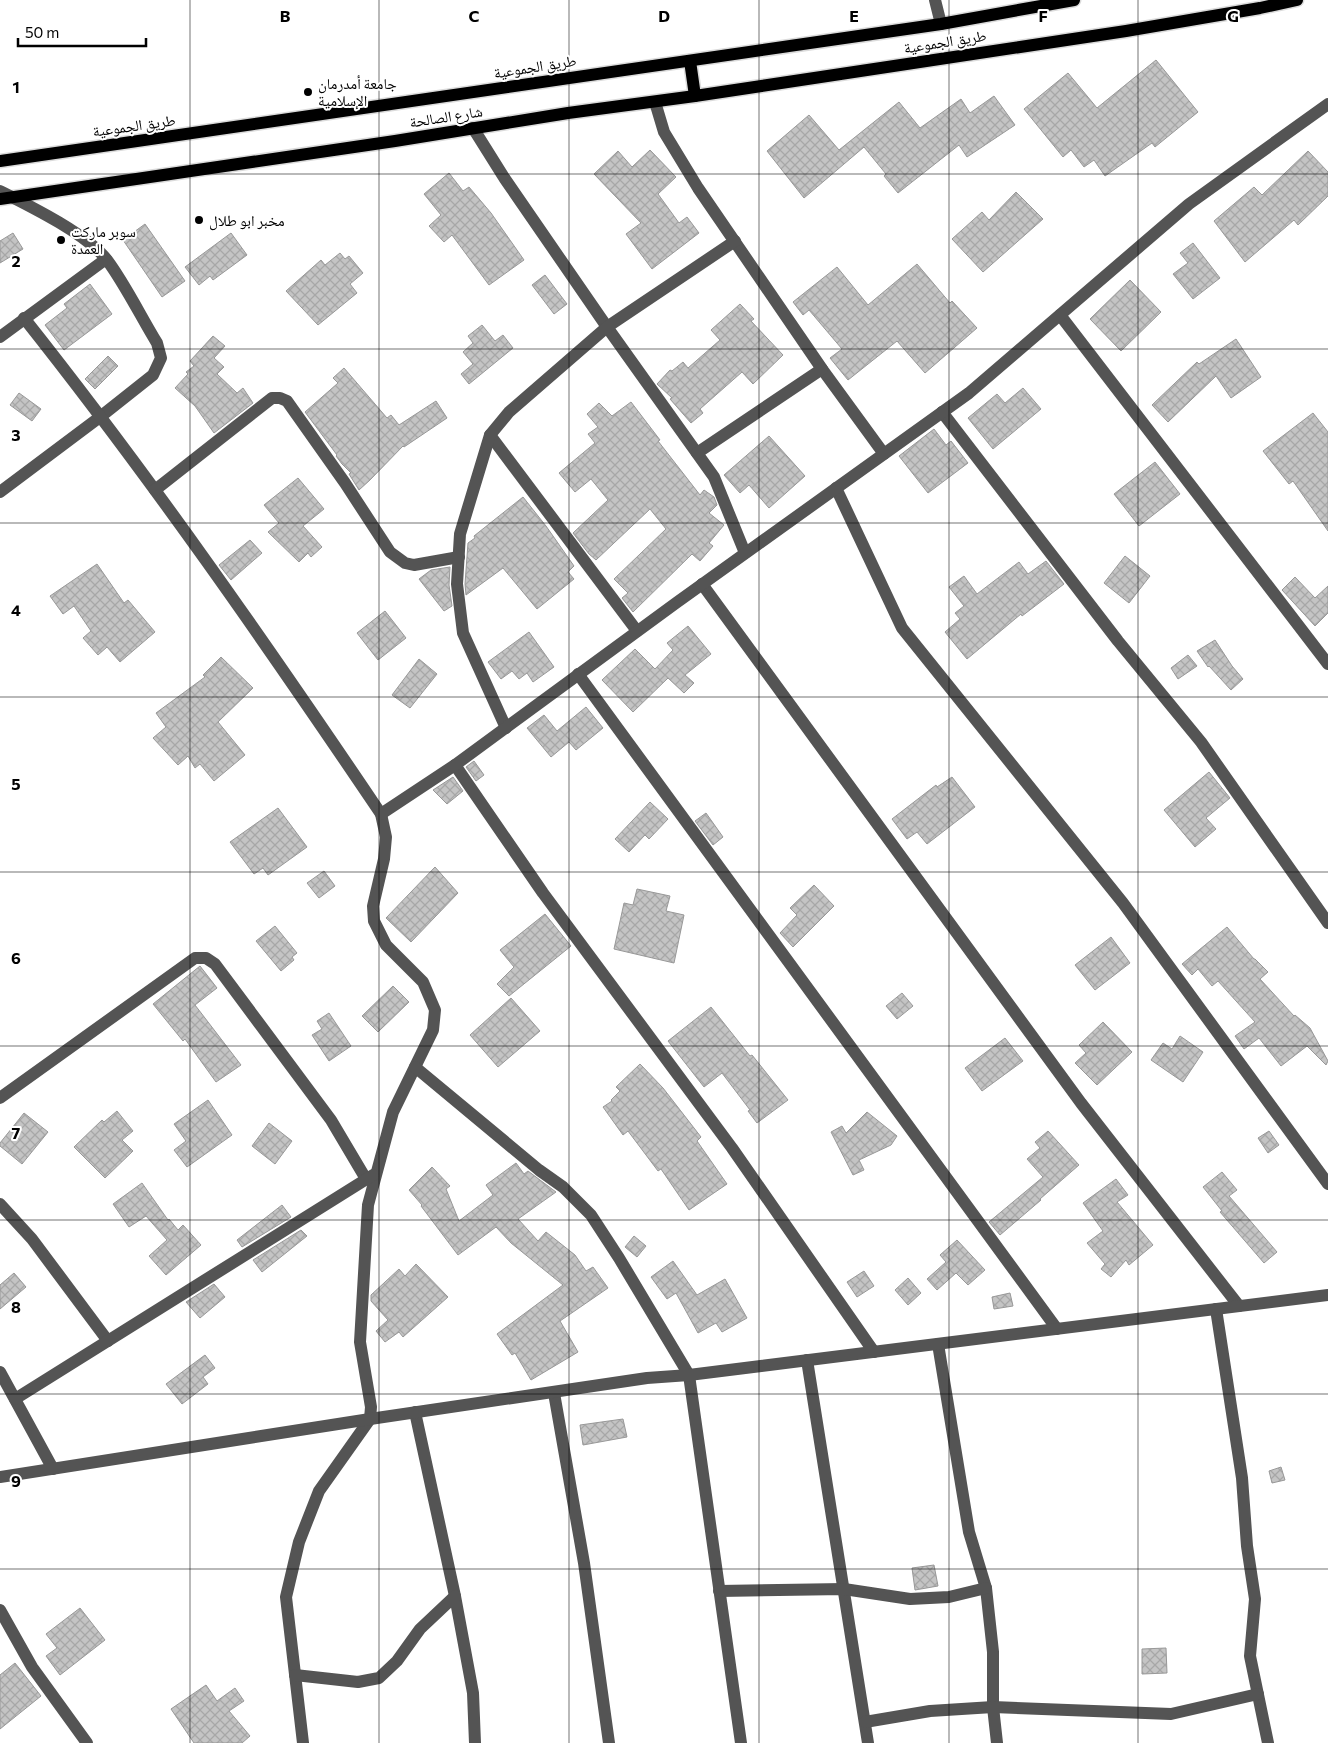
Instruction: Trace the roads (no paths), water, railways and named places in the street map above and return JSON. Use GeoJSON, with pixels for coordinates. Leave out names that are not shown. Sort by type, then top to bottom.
{"type":"FeatureCollection","features":[{"type":"Feature","properties":{"kind":"main road","name":"طريق الجموعية"},"geometry":{"type":"LineString","coordinates":[[0,161],[396,104],[600,72],[690,61],[941,24],[1074,0]]}},
{"type":"Feature","properties":{"kind":"main road","name":"طريق الجموعية"},"geometry":{"type":"LineString","coordinates":[[568,113],[695,96],[1126,31],[1296,0]]}},
{"type":"Feature","properties":{"kind":"main road"},"geometry":{"type":"LineString","coordinates":[[690,61],[695,96]]}},
{"type":"Feature","properties":{"kind":"main road","name":"شارع الصالحة"},"geometry":{"type":"LineString","coordinates":[[4,196],[330,150],[568,113]]}},
{"type":"Feature","properties":{"kind":"street"},"geometry":{"type":"LineString","coordinates":[[935,0],[941,24]]}},
{"type":"Feature","properties":{"kind":"street"},"geometry":{"type":"LineString","coordinates":[[654,102],[664,132],[698,188],[822,369],[884,454]]}},
{"type":"Feature","properties":{"kind":"street"},"geometry":{"type":"LineString","coordinates":[[381,814],[455,765],[637,631],[969,393],[1189,204],[1328,104]]}},
{"type":"Feature","properties":{"kind":"street"},"geometry":{"type":"LineString","coordinates":[[473,128],[505,179],[607,328],[714,477],[745,553]]}},
{"type":"Feature","properties":{"kind":"street"},"geometry":{"type":"LineString","coordinates":[[0,492],[100,418],[153,375],[161,358],[157,343],[106,259],[88,243],[63,226],[4,196]]}},
{"type":"Feature","properties":{"kind":"street"},"geometry":{"type":"LineString","coordinates":[[506,728],[464,633],[457,584],[460,534],[490,435],[509,412],[607,328],[735,241]]}},
{"type":"Feature","properties":{"kind":"street"},"geometry":{"type":"LineString","coordinates":[[0,337],[106,259]]}},
{"type":"Feature","properties":{"kind":"street"},"geometry":{"type":"LineString","coordinates":[[1060,314],[1328,664]]}},
{"type":"Feature","properties":{"kind":"street"},"geometry":{"type":"LineString","coordinates":[[24,318],[155,490],[274,655],[381,814],[386,837],[384,859],[373,906],[374,921],[386,945],[423,982],[435,1010],[432,1030],[394,1112],[372,1176],[368,1205],[360,1342],[371,1407],[370,1419],[319,1491],[299,1542],[286,1597],[303,1743]]}},
{"type":"Feature","properties":{"kind":"street"},"geometry":{"type":"LineString","coordinates":[[697,453],[822,369]]}},
{"type":"Feature","properties":{"kind":"street"},"geometry":{"type":"LineString","coordinates":[[155,490],[272,398],[280,398],[287,401],[345,482],[390,552],[405,562],[414,565],[459,557]]}},
{"type":"Feature","properties":{"kind":"street"},"geometry":{"type":"LineString","coordinates":[[942,412],[1118,641],[1201,742],[1328,923]]}},
{"type":"Feature","properties":{"kind":"street"},"geometry":{"type":"LineString","coordinates":[[490,435],[637,631]]}},
{"type":"Feature","properties":{"kind":"street"},"geometry":{"type":"LineString","coordinates":[[836,488],[902,628],[1123,903],[1328,1184]]}},
{"type":"Feature","properties":{"kind":"street"},"geometry":{"type":"LineString","coordinates":[[702,584],[1081,1103],[1239,1306]]}},
{"type":"Feature","properties":{"kind":"street"},"geometry":{"type":"LineString","coordinates":[[578,674],[1056,1329]]}},
{"type":"Feature","properties":{"kind":"street"},"geometry":{"type":"LineString","coordinates":[[455,765],[543,893],[732,1148],[874,1352]]}},
{"type":"Feature","properties":{"kind":"street"},"geometry":{"type":"LineString","coordinates":[[0,1098],[195,958],[206,958],[215,964],[372,1176]]}},
{"type":"Feature","properties":{"kind":"street"},"geometry":{"type":"LineString","coordinates":[[415,1067],[563,1188],[591,1215],[690,1375],[741,1743]]}},
{"type":"Feature","properties":{"kind":"street"},"geometry":{"type":"LineString","coordinates":[[15,1399],[372,1176]]}},
{"type":"Feature","properties":{"kind":"street"},"geometry":{"type":"LineString","coordinates":[[0,1204],[32,1239],[108,1342]]}},
{"type":"Feature","properties":{"kind":"street"},"geometry":{"type":"LineString","coordinates":[[0,1477],[647,1378],[690,1375],[1328,1295]]}},
{"type":"Feature","properties":{"kind":"street"},"geometry":{"type":"LineString","coordinates":[[1216,1309],[1242,1478],[1247,1546],[1255,1599],[1250,1656],[1268,1743]]}},
{"type":"Feature","properties":{"kind":"street"},"geometry":{"type":"LineString","coordinates":[[938,1344],[969,1532],[986,1588],[993,1652],[993,1707],[997,1743]]}},
{"type":"Feature","properties":{"kind":"street"},"geometry":{"type":"LineString","coordinates":[[807,1360],[868,1743]]}},
{"type":"Feature","properties":{"kind":"street"},"geometry":{"type":"LineString","coordinates":[[0,1372],[53,1469]]}},
{"type":"Feature","properties":{"kind":"street"},"geometry":{"type":"LineString","coordinates":[[554,1393],[584,1563],[609,1743]]}},
{"type":"Feature","properties":{"kind":"street"},"geometry":{"type":"LineString","coordinates":[[415,1412],[455,1596],[473,1693],[475,1743]]}},
{"type":"Feature","properties":{"kind":"street"},"geometry":{"type":"LineString","coordinates":[[720,1591],[844,1589],[910,1599],[949,1597],[986,1588]]}},
{"type":"Feature","properties":{"kind":"street"},"geometry":{"type":"LineString","coordinates":[[295,1676],[358,1682],[379,1678],[397,1662],[420,1629],[455,1596]]}},
{"type":"Feature","properties":{"kind":"street"},"geometry":{"type":"LineString","coordinates":[[0,1610],[32,1667],[87,1743]]}},
{"type":"Feature","properties":{"kind":"street"},"geometry":{"type":"LineString","coordinates":[[865,1722],[930,1712],[993,1707],[1171,1714],[1258,1694]]}},
{"type":"Feature","properties":{"kind":"place","name":"جامعة أمدرمان الإسلامية"},"geometry":{"type":"Point","coordinates":[308,92]}},
{"type":"Feature","properties":{"kind":"place","name":"مخبر ابو طلال"},"geometry":{"type":"Point","coordinates":[199,220]}},
{"type":"Feature","properties":{"kind":"place","name":"سوبر ماركت العمدة"},"geometry":{"type":"Point","coordinates":[61,240]}}]}
